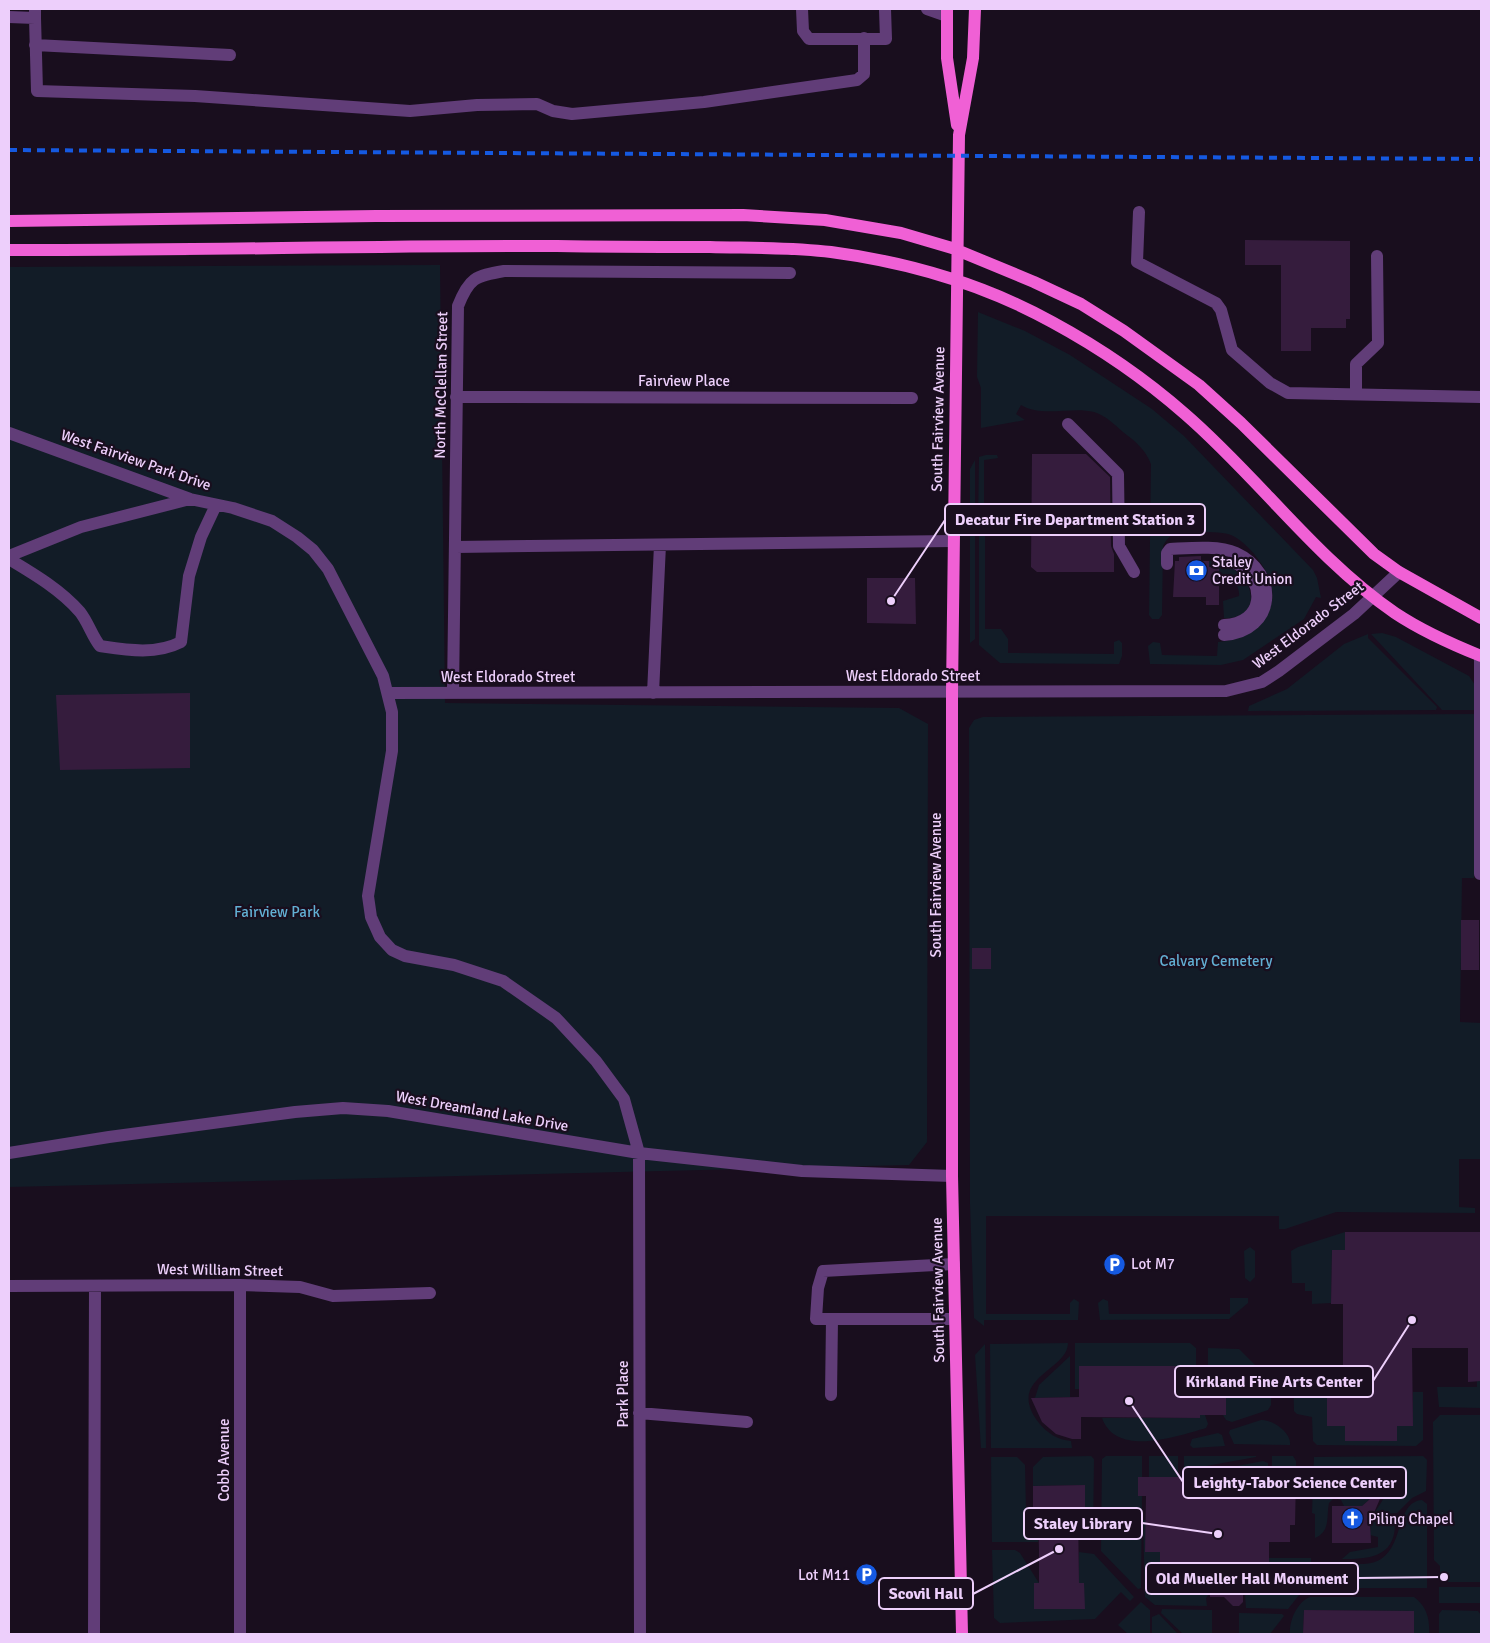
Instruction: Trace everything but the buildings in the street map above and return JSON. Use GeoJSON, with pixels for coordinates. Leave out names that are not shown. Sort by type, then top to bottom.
{"type":"FeatureCollection","features":[{"type":"Feature","properties":{"kind":"main road","name":"South Fairview Avenue"},"geometry":{"type":"LineString","coordinates":[[959,135],[973,58],[975,9]]}},
{"type":"Feature","properties":{"kind":"main road","name":"South Fairview Avenue"},"geometry":{"type":"LineString","coordinates":[[947,12],[947,58],[959,135],[952,692],[952,1176],[962,1634]]}},
{"type":"Feature","properties":{"kind":"main road"},"geometry":{"type":"LineString","coordinates":[[9,221],[376,216],[743,215],[825,220],[901,233],[952,248],[1002,268],[1081,304],[1124,330],[1192,380],[1241,423],[1374,554],[1399,572],[1481,618]]}},
{"type":"Feature","properties":{"kind":"main road"},"geometry":{"type":"LineString","coordinates":[[9,250],[152,251],[459,246],[775,248],[830,252],[902,266],[952,280],[1001,298],[1049,320],[1088,342],[1156,390],[1212,439],[1325,555],[1374,597],[1422,629],[1481,656]]}},
{"type":"Feature","properties":{"kind":"street"},"geometry":{"type":"LineString","coordinates":[[802,9],[803,31],[808,40],[886,38],[886,9]]}},
{"type":"Feature","properties":{"kind":"street"},"geometry":{"type":"LineString","coordinates":[[927,9],[947,12]]}},
{"type":"Feature","properties":{"kind":"street"},"geometry":{"type":"LineString","coordinates":[[9,17],[35,14],[37,90],[195,96],[410,111],[476,105],[530,104],[572,114],[704,102],[857,80],[864,74],[864,38]]}},
{"type":"Feature","properties":{"kind":"street"},"geometry":{"type":"LineString","coordinates":[[35,45],[230,55]]}},
{"type":"Feature","properties":{"kind":"street"},"geometry":{"type":"LineString","coordinates":[[1139,212],[1138,262],[1216,303],[1222,310],[1232,350],[1278,390],[1298,394],[1481,398]]}},
{"type":"Feature","properties":{"kind":"street"},"geometry":{"type":"LineString","coordinates":[[1356,394],[1356,364],[1378,343],[1377,256]]}},
{"type":"Feature","properties":{"kind":"street","name":"North McClellan Street"},"geometry":{"type":"LineString","coordinates":[[453,693],[458,306],[466,287],[482,275],[504,271],[790,273]]}},
{"type":"Feature","properties":{"kind":"street","name":"Fairview Place"},"geometry":{"type":"LineString","coordinates":[[456,396],[912,398]]}},
{"type":"Feature","properties":{"kind":"street"},"geometry":{"type":"LineString","coordinates":[[1072,424],[1118,474],[1119,546],[1134,572]]}},
{"type":"Feature","properties":{"kind":"street","name":"West Fairview Park Drive"},"geometry":{"type":"LineString","coordinates":[[9,433],[190,499],[254,514],[272,521],[297,536],[313,550],[328,569],[383,676],[392,712],[392,751],[368,896],[371,917],[380,937],[392,950],[405,956],[454,965],[503,981],[556,1018],[596,1061],[624,1099],[639,1154]]}},
{"type":"Feature","properties":{"kind":"street"},"geometry":{"type":"LineString","coordinates":[[9,557],[81,527],[190,499]]}},
{"type":"Feature","properties":{"kind":"street"},"geometry":{"type":"LineString","coordinates":[[9,557],[67,598],[82,614],[92,636],[100,646],[136,652],[170,648],[181,642],[189,576],[201,537],[216,505]]}},
{"type":"Feature","properties":{"kind":"street"},"geometry":{"type":"LineString","coordinates":[[455,547],[954,542]]}},
{"type":"Feature","properties":{"kind":"street"},"geometry":{"type":"LineString","coordinates":[[653,693],[660,545]]}},
{"type":"Feature","properties":{"kind":"street"},"geometry":{"type":"LineString","coordinates":[[1167,564],[1167,553],[1170,549],[1219,549],[1240,555],[1258,570],[1266,587],[1267,596],[1263,612],[1252,626],[1243,632],[1224,630]]}},
{"type":"Feature","properties":{"kind":"street","name":"West Eldorado Street"},"geometry":{"type":"LineString","coordinates":[[388,693],[1226,691],[1262,682],[1295,660],[1374,597],[1399,572]]}},
{"type":"Feature","properties":{"kind":"street"},"geometry":{"type":"LineString","coordinates":[[1480,874],[1481,656]]}},
{"type":"Feature","properties":{"kind":"street","name":"West Dreamland Lake Drive"},"geometry":{"type":"LineString","coordinates":[[9,1153],[266,1116],[343,1108],[388,1111],[639,1154],[802,1171],[952,1176]]}},
{"type":"Feature","properties":{"kind":"street","name":"Park Place"},"geometry":{"type":"LineString","coordinates":[[639,1154],[640,1634]]}},
{"type":"Feature","properties":{"kind":"street"},"geometry":{"type":"LineString","coordinates":[[954,1264],[823,1271],[818,1288],[816,1319],[955,1318]]}},
{"type":"Feature","properties":{"kind":"street","name":"West William Street"},"geometry":{"type":"LineString","coordinates":[[9,1286],[240,1285],[300,1287],[333,1296],[430,1293]]}},
{"type":"Feature","properties":{"kind":"street","name":"Cobb Avenue"},"geometry":{"type":"LineString","coordinates":[[240,1285],[240,1634]]}},
{"type":"Feature","properties":{"kind":"street"},"geometry":{"type":"LineString","coordinates":[[94,1634],[96,1286]]}},
{"type":"Feature","properties":{"kind":"street"},"geometry":{"type":"LineString","coordinates":[[831,1395],[832,1319]]}},
{"type":"Feature","properties":{"kind":"street"},"geometry":{"type":"LineString","coordinates":[[639,1414],[747,1422]]}},
{"type":"Feature","properties":{"kind":"green space","name":"Fairview Park"},"geometry":{"type":"Polygon","coordinates":[[[440,265],[445,703],[899,708],[928,724],[927,1142],[909,1165],[9,1187],[9,267],[440,265]]]}},
{"type":"Feature","properties":{"kind":"green space"},"geometry":{"type":"Polygon","coordinates":[[[978,312],[1025,331],[1070,355],[1152,409],[1184,436],[1313,570],[1317,578],[1321,598],[1316,597],[1304,619],[1243,660],[1221,665],[1150,664],[1148,646],[1153,642],[1160,643],[1162,655],[1217,656],[1218,642],[1231,640],[1246,632],[1270,606],[1271,584],[1267,574],[1255,554],[1231,535],[1204,532],[1182,532],[1175,534],[1168,538],[1163,546],[1162,615],[1159,619],[1152,619],[1149,615],[1151,464],[1149,459],[1132,439],[1106,418],[1094,412],[1076,410],[1038,411],[1021,405],[1016,414],[1025,420],[981,428],[981,388],[977,377],[978,312]]]}},
{"type":"Feature","properties":{"kind":"green space"},"geometry":{"type":"Polygon","coordinates":[[[997,455],[998,458],[984,460],[984,521],[999,522],[1000,530],[978,528],[979,457],[997,455]]]}},
{"type":"Feature","properties":{"kind":"green space"},"geometry":{"type":"Polygon","coordinates":[[[975,460],[975,639],[970,643],[970,469],[975,460]]]}},
{"type":"Feature","properties":{"kind":"green space"},"geometry":{"type":"Polygon","coordinates":[[[979,533],[985,533],[985,629],[1001,629],[1008,639],[1008,653],[1114,654],[1114,642],[1119,640],[1122,643],[1122,656],[1119,664],[1000,663],[979,645],[979,533]]]}},
{"type":"Feature","properties":{"kind":"green space"},"geometry":{"type":"Polygon","coordinates":[[[1209,561],[1224,564],[1236,571],[1245,580],[1250,591],[1251,601],[1247,610],[1238,616],[1224,618],[1223,601],[1239,596],[1239,591],[1234,582],[1219,575],[1219,567],[1209,567],[1209,561]]]}},
{"type":"Feature","properties":{"kind":"green space"},"geometry":{"type":"Polygon","coordinates":[[[1382,633],[1396,637],[1469,676],[1475,685],[1475,710],[1442,710],[1371,634],[1382,633]]]}},
{"type":"Feature","properties":{"kind":"green space"},"geometry":{"type":"Polygon","coordinates":[[[1368,634],[1368,638],[1437,707],[1436,710],[1248,711],[1249,706],[1287,689],[1344,644],[1368,634]]]}},
{"type":"Feature","properties":{"kind":"green space","name":"Calvary Cemetery"},"geometry":{"type":"Polygon","coordinates":[[[1475,714],[1474,878],[1462,878],[1460,1022],[1481,1023],[1481,1159],[1459,1159],[1459,1207],[1475,1208],[1475,1213],[1336,1212],[1285,1229],[1279,1229],[1279,1216],[986,1216],[986,1314],[1070,1314],[1070,1303],[1074,1299],[1079,1302],[1078,1320],[984,1320],[984,1326],[974,1318],[970,1204],[969,728],[974,720],[983,717],[1475,714]]]}},
{"type":"Feature","properties":{"kind":"green space"},"geometry":{"type":"Polygon","coordinates":[[[1345,1232],[1345,1250],[1332,1251],[1331,1303],[1312,1304],[1312,1291],[1305,1291],[1305,1283],[1292,1283],[1291,1251],[1345,1232]]]}},
{"type":"Feature","properties":{"kind":"green space"},"geometry":{"type":"Polygon","coordinates":[[[1250,1247],[1255,1251],[1255,1277],[1250,1282],[1245,1278],[1244,1251],[1250,1247]]]}},
{"type":"Feature","properties":{"kind":"green space"},"geometry":{"type":"Polygon","coordinates":[[[1230,1298],[1248,1298],[1248,1303],[1229,1319],[1100,1320],[1098,1303],[1103,1299],[1108,1301],[1109,1314],[1230,1314],[1230,1298]]]}},
{"type":"Feature","properties":{"kind":"green space"},"geometry":{"type":"Polygon","coordinates":[[[1068,1343],[1065,1353],[1059,1361],[1040,1377],[1033,1385],[1029,1395],[1030,1408],[1039,1423],[1053,1435],[1071,1441],[1072,1448],[991,1448],[990,1344],[1068,1343]]]}},
{"type":"Feature","properties":{"kind":"green space"},"geometry":{"type":"Polygon","coordinates":[[[1075,1343],[1190,1343],[1196,1348],[1196,1366],[1079,1366],[1079,1389],[1075,1389],[1075,1343]]]}},
{"type":"Feature","properties":{"kind":"green space"},"geometry":{"type":"Polygon","coordinates":[[[985,1344],[986,1448],[981,1448],[975,1355],[985,1344]]]}},
{"type":"Feature","properties":{"kind":"green space"},"geometry":{"type":"Polygon","coordinates":[[[1208,1348],[1239,1349],[1255,1365],[1271,1370],[1271,1405],[1268,1410],[1232,1422],[1226,1420],[1223,1415],[1226,1397],[1240,1396],[1239,1366],[1208,1366],[1208,1348]]]}},
{"type":"Feature","properties":{"kind":"green space"},"geometry":{"type":"Polygon","coordinates":[[[1070,1356],[1070,1397],[1035,1398],[1039,1385],[1070,1356]]]}},
{"type":"Feature","properties":{"kind":"green space"},"geometry":{"type":"Polygon","coordinates":[[[1293,1373],[1327,1373],[1328,1426],[1345,1426],[1345,1441],[1397,1426],[1413,1426],[1413,1392],[1423,1392],[1423,1440],[1416,1446],[1317,1445],[1313,1441],[1312,1417],[1297,1414],[1294,1411],[1293,1373]]]}},
{"type":"Feature","properties":{"kind":"green space"},"geometry":{"type":"Polygon","coordinates":[[[1477,1381],[1481,1381],[1481,1408],[1439,1407],[1437,1387],[1477,1387],[1477,1381]]]}},
{"type":"Feature","properties":{"kind":"green space"},"geometry":{"type":"Polygon","coordinates":[[[1200,1415],[1205,1415],[1208,1424],[1206,1428],[1149,1441],[1134,1441],[1120,1438],[1109,1430],[1102,1418],[1200,1418],[1200,1415]]]}},
{"type":"Feature","properties":{"kind":"green space"},"geometry":{"type":"Polygon","coordinates":[[[1440,1415],[1481,1415],[1481,1582],[1448,1582],[1447,1576],[1440,1574],[1440,1566],[1434,1560],[1433,1422],[1440,1415]]]}},
{"type":"Feature","properties":{"kind":"green space"},"geometry":{"type":"Polygon","coordinates":[[[1261,1420],[1276,1424],[1288,1436],[1290,1445],[1234,1444],[1229,1433],[1230,1430],[1261,1420]]]}},
{"type":"Feature","properties":{"kind":"green space"},"geometry":{"type":"Polygon","coordinates":[[[1218,1433],[1222,1435],[1225,1446],[1193,1448],[1190,1445],[1192,1439],[1218,1433]]]}},
{"type":"Feature","properties":{"kind":"green space"},"geometry":{"type":"Polygon","coordinates":[[[1091,1456],[1094,1459],[1093,1537],[1078,1539],[1078,1513],[1085,1512],[1085,1485],[1033,1486],[1033,1467],[1043,1457],[1091,1456]]]}},
{"type":"Feature","properties":{"kind":"green space"},"geometry":{"type":"Polygon","coordinates":[[[1106,1456],[1142,1456],[1142,1477],[1138,1477],[1138,1496],[1142,1496],[1141,1588],[1138,1589],[1101,1551],[1102,1459],[1106,1456]]]}},
{"type":"Feature","properties":{"kind":"green space"},"geometry":{"type":"Polygon","coordinates":[[[1149,1456],[1178,1456],[1178,1477],[1149,1477],[1149,1456]]]}},
{"type":"Feature","properties":{"kind":"green space"},"geometry":{"type":"Polygon","coordinates":[[[1184,1456],[1256,1456],[1256,1457],[1184,1470],[1184,1456]]]}},
{"type":"Feature","properties":{"kind":"green space"},"geometry":{"type":"Polygon","coordinates":[[[1272,1456],[1293,1456],[1296,1461],[1296,1477],[1272,1477],[1272,1456]]]}},
{"type":"Feature","properties":{"kind":"green space"},"geometry":{"type":"Polygon","coordinates":[[[1423,1456],[1427,1460],[1426,1491],[1412,1498],[1397,1513],[1373,1515],[1386,1495],[1375,1495],[1362,1506],[1344,1506],[1341,1500],[1334,1498],[1329,1503],[1326,1528],[1324,1532],[1315,1538],[1315,1514],[1312,1513],[1314,1457],[1423,1456]]]}},
{"type":"Feature","properties":{"kind":"green space"},"geometry":{"type":"Polygon","coordinates":[[[991,1457],[1017,1457],[1025,1465],[1026,1511],[1038,1512],[1038,1542],[992,1542],[991,1457]]]}},
{"type":"Feature","properties":{"kind":"green space"},"geometry":{"type":"Polygon","coordinates":[[[1263,1461],[1268,1463],[1268,1477],[1213,1477],[1213,1472],[1216,1470],[1263,1461]]]}},
{"type":"Feature","properties":{"kind":"green space"},"geometry":{"type":"Polygon","coordinates":[[[1422,1500],[1427,1504],[1427,1588],[1314,1588],[1321,1575],[1334,1565],[1373,1563],[1381,1559],[1393,1544],[1408,1508],[1414,1502],[1422,1500]]]}},
{"type":"Feature","properties":{"kind":"green space"},"geometry":{"type":"Polygon","coordinates":[[[1143,1520],[1146,1520],[1160,1552],[1160,1582],[1210,1582],[1210,1593],[1206,1598],[1207,1606],[1155,1605],[1145,1597],[1143,1520]]]}},
{"type":"Feature","properties":{"kind":"green space"},"geometry":{"type":"Polygon","coordinates":[[[1371,1520],[1393,1520],[1395,1522],[1394,1534],[1386,1550],[1370,1557],[1342,1559],[1350,1552],[1378,1547],[1378,1537],[1370,1535],[1371,1520]]]}},
{"type":"Feature","properties":{"kind":"green space"},"geometry":{"type":"Polygon","coordinates":[[[992,1550],[1015,1550],[1020,1553],[1039,1583],[1034,1583],[1035,1609],[1084,1609],[1084,1583],[1079,1583],[1079,1552],[1094,1554],[1134,1597],[1130,1601],[1121,1592],[1095,1619],[1000,1623],[994,1618],[992,1550]]]}},
{"type":"Feature","properties":{"kind":"green space"},"geometry":{"type":"Polygon","coordinates":[[[1269,1558],[1311,1558],[1311,1580],[1288,1609],[1246,1608],[1244,1582],[1268,1583],[1269,1558]]]}},
{"type":"Feature","properties":{"kind":"green space"},"geometry":{"type":"Polygon","coordinates":[[[1439,1587],[1481,1587],[1481,1603],[1439,1603],[1439,1587]]]}},
{"type":"Feature","properties":{"kind":"green space"},"geometry":{"type":"Polygon","coordinates":[[[1310,1597],[1414,1597],[1425,1609],[1429,1624],[1429,1634],[1414,1634],[1413,1611],[1304,1610],[1303,1634],[1290,1634],[1295,1612],[1305,1599],[1310,1597]]]}},
{"type":"Feature","properties":{"kind":"green space"},"geometry":{"type":"Polygon","coordinates":[[[1141,1602],[1150,1610],[1150,1634],[1128,1634],[1118,1625],[1141,1602]]]}},
{"type":"Feature","properties":{"kind":"green space"},"geometry":{"type":"Polygon","coordinates":[[[1162,1609],[1212,1610],[1212,1634],[1183,1634],[1161,1613],[1162,1609]]]}},
{"type":"Feature","properties":{"kind":"green space"},"geometry":{"type":"Polygon","coordinates":[[[1442,1610],[1478,1611],[1481,1615],[1481,1634],[1439,1634],[1439,1614],[1442,1610]]]}},
{"type":"Feature","properties":{"kind":"green space"},"geometry":{"type":"Polygon","coordinates":[[[1239,1613],[1282,1614],[1284,1616],[1270,1634],[1239,1634],[1239,1613]]]}},
{"type":"Feature","properties":{"kind":"green space"},"geometry":{"type":"Polygon","coordinates":[[[1159,1614],[1178,1634],[1152,1634],[1152,1617],[1159,1614]]]}},
{"type":"Feature","properties":{"kind":"railway"},"geometry":{"type":"LineString","coordinates":[[9,150],[1481,159]]}},
{"type":"Feature","properties":{"kind":"place","name":"Staley Credit Union"},"geometry":{"type":"Point","coordinates":[1196,571]}},
{"type":"Feature","properties":{"kind":"place","name":"Decatur Fire Department Station 3"},"geometry":{"type":"Point","coordinates":[891,601]}},
{"type":"Feature","properties":{"kind":"place","name":"Lot M7"},"geometry":{"type":"Point","coordinates":[1115,1264]}},
{"type":"Feature","properties":{"kind":"place","name":"Kirkland Fine Arts Center"},"geometry":{"type":"Point","coordinates":[1412,1320]}},
{"type":"Feature","properties":{"kind":"place","name":"Leighty-Tabor Science Center"},"geometry":{"type":"Point","coordinates":[1129,1401]}},
{"type":"Feature","properties":{"kind":"place","name":"Piling Chapel"},"geometry":{"type":"Point","coordinates":[1352,1519]}},
{"type":"Feature","properties":{"kind":"place","name":"Staley Library"},"geometry":{"type":"Point","coordinates":[1218,1534]}},
{"type":"Feature","properties":{"kind":"place","name":"Scovil Hall"},"geometry":{"type":"Point","coordinates":[1059,1549]}},
{"type":"Feature","properties":{"kind":"place","name":"Lot M11"},"geometry":{"type":"Point","coordinates":[866,1575]}},
{"type":"Feature","properties":{"kind":"place","name":"Old Mueller Hall Monument"},"geometry":{"type":"Point","coordinates":[1444,1577]}}]}
